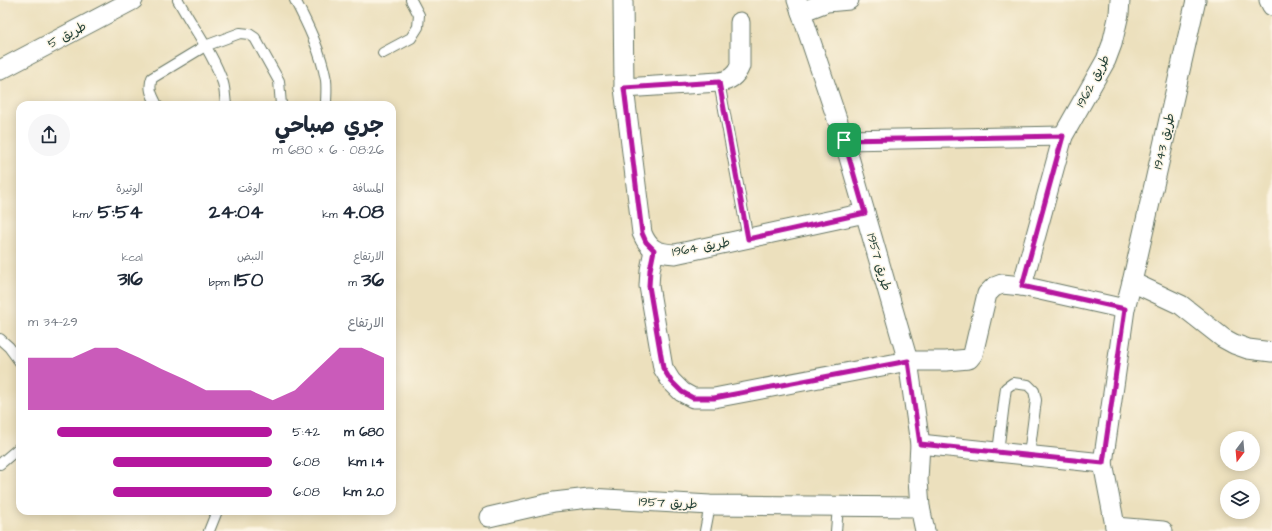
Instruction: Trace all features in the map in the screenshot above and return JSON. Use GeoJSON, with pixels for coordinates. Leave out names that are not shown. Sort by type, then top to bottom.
{"type":"FeatureCollection","features":[{"type":"Feature","properties":{"kind":"street","name":"طريق 5"},"geometry":{"type":"LineString","coordinates":[[0,70],[133,0]]}},
{"type":"Feature","properties":{"kind":"street","name":"طريق 1964"},"geometry":{"type":"LineString","coordinates":[[623,0],[624,88],[642,233],[646,242],[654,250],[675,254],[865,213]]}},
{"type":"Feature","properties":{"kind":"street"},"geometry":{"type":"LineString","coordinates":[[799,6],[849,0]]}},
{"type":"Feature","properties":{"kind":"street","name":"طريق 1962"},"geometry":{"type":"LineString","coordinates":[[1022,286],[1063,136],[1106,60],[1112,44],[1119,14],[1120,0]]}},
{"type":"Feature","properties":{"kind":"street","name":"طريق 1943"},"geometry":{"type":"LineString","coordinates":[[1115,529],[1103,463],[1125,309],[1196,0]]}},
{"type":"Feature","properties":{"kind":"street"},"geometry":{"type":"LineString","coordinates":[[1268,0],[1272,6]]}},
{"type":"Feature","properties":{"kind":"street","name":"طريق 1957"},"geometry":{"type":"LineString","coordinates":[[799,6],[844,140],[908,361],[920,444],[918,480],[920,507],[925,531]]}},
{"type":"Feature","properties":{"kind":"street"},"geometry":{"type":"LineString","coordinates":[[624,88],[719,82],[730,79],[738,71],[740,66],[740,22]]}},
{"type":"Feature","properties":{"kind":"street"},"geometry":{"type":"LineString","coordinates":[[844,140],[1063,136]]}},
{"type":"Feature","properties":{"kind":"street","name":"طريق 1964"},"geometry":{"type":"LineString","coordinates":[[654,250],[650,270],[649,286],[663,368],[671,381],[682,392],[693,398],[714,398],[908,361],[970,359],[973,354],[987,294],[994,287],[1002,284],[1022,286]]}},
{"type":"Feature","properties":{"kind":"street"},"geometry":{"type":"LineString","coordinates":[[1132,282],[1182,305],[1223,338],[1234,344],[1248,349],[1272,352]]}},
{"type":"Feature","properties":{"kind":"street"},"geometry":{"type":"LineString","coordinates":[[1022,286],[1125,309]]}},
{"type":"Feature","properties":{"kind":"street"},"geometry":{"type":"LineString","coordinates":[[920,444],[1103,463]]}},
{"type":"Feature","properties":{"kind":"street","name":"طريق 1957"},"geometry":{"type":"LineString","coordinates":[[490,517],[554,502],[589,498],[710,505],[920,507]]}},
{"type":"Feature","properties":{"kind":"street"},"geometry":{"type":"LineString","coordinates":[[1115,529],[1163,531]]}},
{"type":"Feature","properties":{"kind":"lane"},"geometry":{"type":"LineString","coordinates":[[178,0],[205,46],[220,76],[225,101]]}},
{"type":"Feature","properties":{"kind":"lane"},"geometry":{"type":"LineString","coordinates":[[295,0],[306,21],[322,63],[326,82],[326,101]]}},
{"type":"Feature","properties":{"kind":"lane"},"geometry":{"type":"LineString","coordinates":[[383,53],[411,38],[418,27],[419,15],[411,0]]}},
{"type":"Feature","properties":{"kind":"lane"},"geometry":{"type":"LineString","coordinates":[[155,101],[150,92],[152,78],[205,46],[240,33],[249,34],[255,38],[279,81],[281,101]]}},
{"type":"Feature","properties":{"kind":"lane"},"geometry":{"type":"LineString","coordinates":[[719,82],[748,239]]}},
{"type":"Feature","properties":{"kind":"lane"},"geometry":{"type":"LineString","coordinates":[[0,339],[9,347],[16,357]]}},
{"type":"Feature","properties":{"kind":"lane"},"geometry":{"type":"LineString","coordinates":[[998,452],[1006,388],[1013,383],[1028,385],[1034,391],[1036,400],[1028,455]]}},
{"type":"Feature","properties":{"kind":"lane"},"geometry":{"type":"LineString","coordinates":[[0,464],[16,450]]}},
{"type":"Feature","properties":{"kind":"lane"},"geometry":{"type":"LineString","coordinates":[[705,531],[710,505]]}},
{"type":"Feature","properties":{"kind":"lane"},"geometry":{"type":"LineString","coordinates":[[836,531],[838,507]]}},
{"type":"Feature","properties":{"kind":"lane"},"geometry":{"type":"LineString","coordinates":[[209,531],[215,515]]}},
{"type":"Feature","properties":{"kind":"route"},"geometry":{"type":"LineString","coordinates":[[719,82],[748,239],[865,213],[844,140],[1063,136],[1022,286],[1125,309],[1103,463],[920,444],[908,361],[714,398],[693,398],[682,392],[671,381],[663,368],[651,303],[649,286],[650,270],[654,250],[646,242],[642,233],[624,88],[719,82]]}}]}
